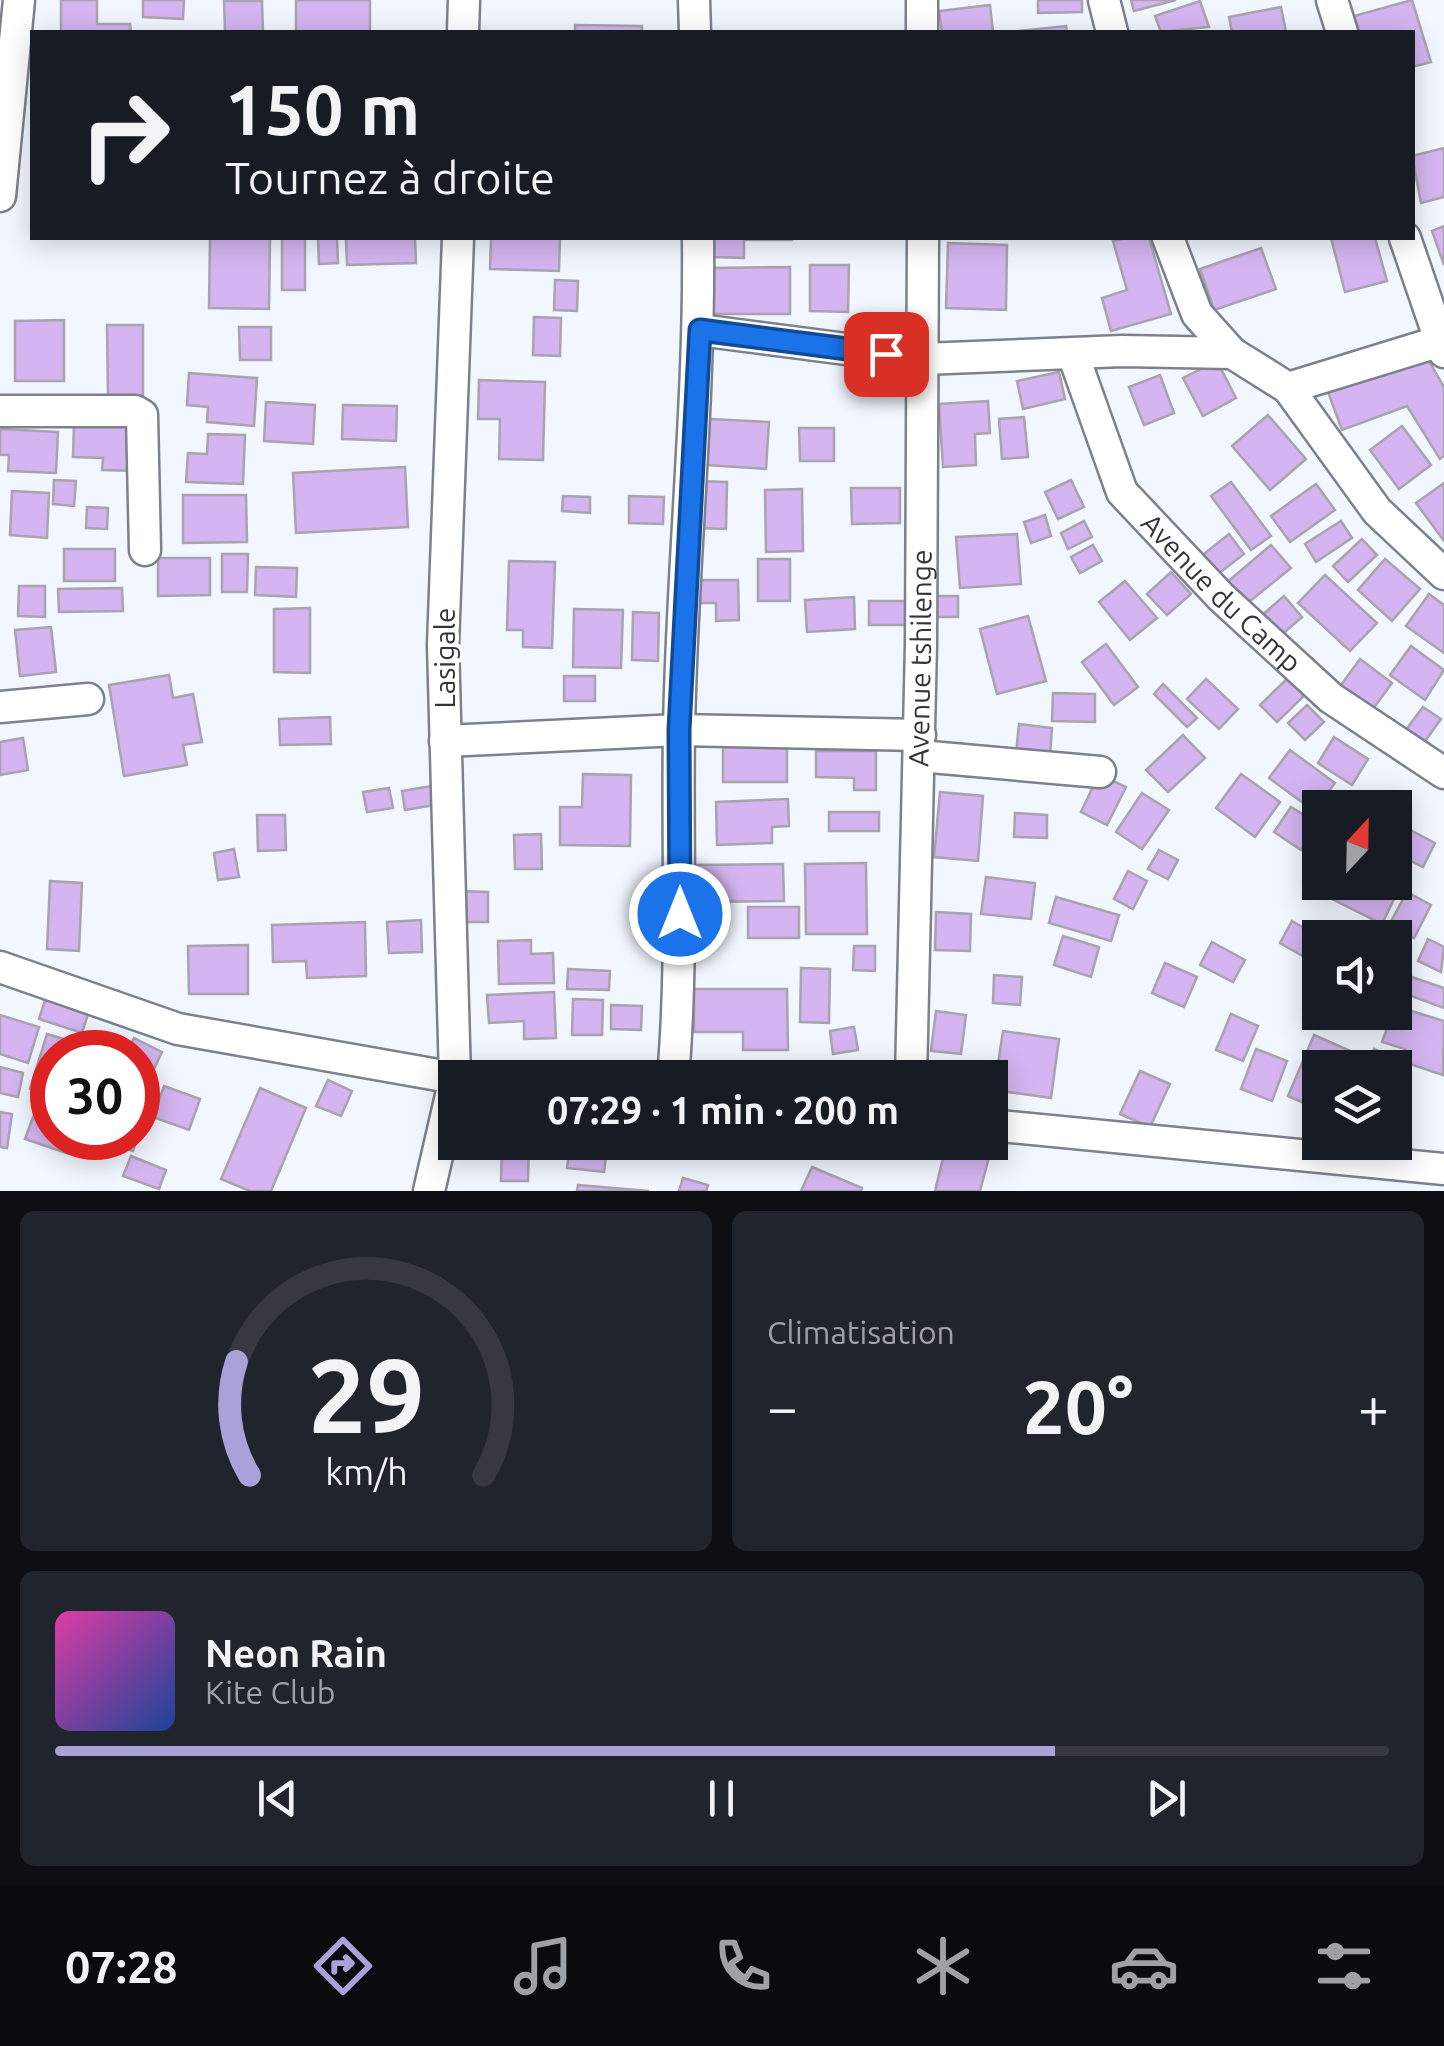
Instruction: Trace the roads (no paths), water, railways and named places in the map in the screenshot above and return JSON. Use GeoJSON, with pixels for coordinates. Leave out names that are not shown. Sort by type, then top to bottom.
{"type":"FeatureCollection","features":[{"type":"Feature","properties":{"kind":"street"},"geometry":{"type":"LineString","coordinates":[[0,196],[19,0]]}},
{"type":"Feature","properties":{"kind":"street"},"geometry":{"type":"LineString","coordinates":[[463,30],[464,0]]}},
{"type":"Feature","properties":{"kind":"street"},"geometry":{"type":"LineString","coordinates":[[694,0],[695,30]]}},
{"type":"Feature","properties":{"kind":"street"},"geometry":{"type":"LineString","coordinates":[[922,0],[922,30]]}},
{"type":"Feature","properties":{"kind":"street"},"geometry":{"type":"LineString","coordinates":[[1104,0],[1112,30]]}},
{"type":"Feature","properties":{"kind":"street"},"geometry":{"type":"LineString","coordinates":[[1332,0],[1341,30]]}},
{"type":"Feature","properties":{"kind":"street","name":"Lasigale"},"geometry":{"type":"LineString","coordinates":[[454,1060],[443,645],[458,240]]}},
{"type":"Feature","properties":{"kind":"street"},"geometry":{"type":"LineString","coordinates":[[675,1060],[681,987],[679,730],[700,330],[698,240]]}},
{"type":"Feature","properties":{"kind":"street","name":"Avenue tshilenge"},"geometry":{"type":"LineString","coordinates":[[911,1060],[919,745],[923,240]]}},
{"type":"Feature","properties":{"kind":"street"},"geometry":{"type":"LineString","coordinates":[[1169,240],[1197,314],[1232,353],[1288,388],[1378,511],[1444,574]]}},
{"type":"Feature","properties":{"kind":"street"},"geometry":{"type":"LineString","coordinates":[[1288,388],[1442,345],[1406,240]]}},
{"type":"Feature","properties":{"kind":"street"},"geometry":{"type":"LineString","coordinates":[[700,330],[923,359],[1232,353]]}},
{"type":"Feature","properties":{"kind":"street","name":"Avenue du Camp"},"geometry":{"type":"LineString","coordinates":[[1073,354],[1122,492],[1221,597],[1330,698],[1444,773]]}},
{"type":"Feature","properties":{"kind":"street"},"geometry":{"type":"LineString","coordinates":[[0,411],[135,411],[142,415],[145,550]]}},
{"type":"Feature","properties":{"kind":"street"},"geometry":{"type":"LineString","coordinates":[[0,707],[88,699]]}},
{"type":"Feature","properties":{"kind":"street"},"geometry":{"type":"LineString","coordinates":[[445,740],[679,730],[919,745],[1100,772]]}},
{"type":"Feature","properties":{"kind":"street"},"geometry":{"type":"LineString","coordinates":[[0,968],[178,1029],[438,1075]]}},
{"type":"Feature","properties":{"kind":"street"},"geometry":{"type":"LineString","coordinates":[[1008,1128],[1444,1170]]}},
{"type":"Feature","properties":{"kind":"street","name":"Lasigale"},"geometry":{"type":"LineString","coordinates":[[430,1191],[438,1155]]}}]}
